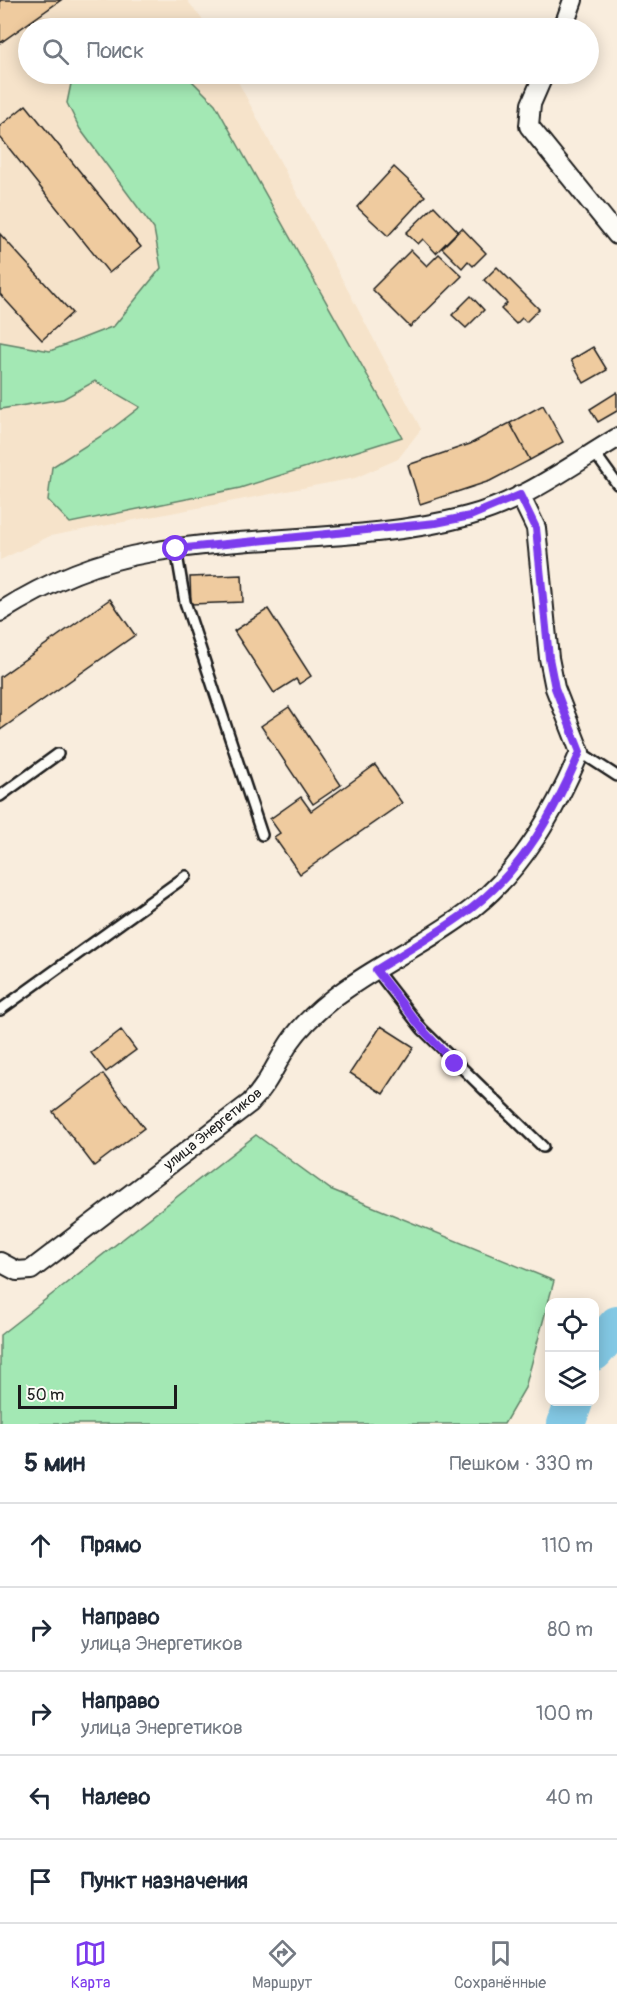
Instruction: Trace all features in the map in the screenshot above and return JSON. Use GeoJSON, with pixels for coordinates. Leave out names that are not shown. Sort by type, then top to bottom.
{"type":"FeatureCollection","features":[{"type":"Feature","properties":{"kind":"street"},"geometry":{"type":"LineString","coordinates":[[567,18],[573,0]]}},
{"type":"Feature","properties":{"kind":"street"},"geometry":{"type":"LineString","coordinates":[[540,84],[531,104],[529,126],[617,235]]}},
{"type":"Feature","properties":{"kind":"street"},"geometry":{"type":"LineString","coordinates":[[0,612],[64,577],[107,562],[152,552],[436,523],[470,516],[520,495],[617,438]]}},
{"type":"Feature","properties":{"kind":"street"},"geometry":{"type":"LineString","coordinates":[[520,495],[536,528],[549,658],[555,688],[580,752]]}},
{"type":"Feature","properties":{"kind":"street","name":"улица Энергетиков"},"geometry":{"type":"LineString","coordinates":[[0,1262],[17,1271],[31,1270],[250,1103],[266,1087],[291,1042],[308,1021],[332,999],[471,909],[492,891],[522,858],[559,802],[580,752]]}},
{"type":"Feature","properties":{"kind":"lane"},"geometry":{"type":"LineString","coordinates":[[594,452],[617,484]]}},
{"type":"Feature","properties":{"kind":"lane"},"geometry":{"type":"LineString","coordinates":[[176,549],[185,602],[262,835]]}},
{"type":"Feature","properties":{"kind":"lane"},"geometry":{"type":"LineString","coordinates":[[580,752],[617,776]]}},
{"type":"Feature","properties":{"kind":"lane"},"geometry":{"type":"LineString","coordinates":[[0,796],[58,754]]}},
{"type":"Feature","properties":{"kind":"lane"},"geometry":{"type":"LineString","coordinates":[[0,1010],[186,876]]}},
{"type":"Feature","properties":{"kind":"lane"},"geometry":{"type":"LineString","coordinates":[[376,970],[422,1029],[543,1147]]}},
{"type":"Feature","properties":{"kind":"shaded area"},"geometry":{"type":"Polygon","coordinates":[[[0,0],[187,0],[201,18],[18,18],[18,84],[239,84],[421,429],[398,459],[355,478],[50,536],[0,560],[0,0]]]}},
{"type":"Feature","properties":{"kind":"green space"},"geometry":{"type":"Polygon","coordinates":[[[71,84],[195,84],[215,104],[402,437],[240,488],[70,523],[48,500],[52,467],[109,431],[140,407],[95,381],[63,399],[0,409],[0,342],[50,351],[114,326],[161,268],[154,229],[80,129],[67,103],[71,84]]]}},
{"type":"Feature","properties":{"kind":"green space"},"geometry":{"type":"Polygon","coordinates":[[[256,1135],[330,1189],[554,1281],[549,1298],[545,1298],[545,1314],[525,1388],[504,1424],[0,1424],[0,1335],[256,1135]]]}},
{"type":"Feature","properties":{"kind":"building"},"geometry":{"type":"Polygon","coordinates":[[[0,0],[61,0],[35,18],[18,18],[18,30],[0,43],[0,0]]]}},
{"type":"Feature","properties":{"kind":"building"},"geometry":{"type":"Polygon","coordinates":[[[26,105],[141,247],[109,273],[0,137],[0,126],[26,105]]]}},
{"type":"Feature","properties":{"kind":"building"},"geometry":{"type":"Polygon","coordinates":[[[394,167],[425,196],[388,236],[357,207],[394,167]]]}},
{"type":"Feature","properties":{"kind":"building"},"geometry":{"type":"Polygon","coordinates":[[[434,206],[458,231],[436,253],[423,239],[418,244],[406,233],[434,206]]]}},
{"type":"Feature","properties":{"kind":"building"},"geometry":{"type":"Polygon","coordinates":[[[462,228],[486,253],[473,266],[468,261],[462,268],[442,248],[462,228]]]}},
{"type":"Feature","properties":{"kind":"building"},"geometry":{"type":"Polygon","coordinates":[[[0,234],[72,313],[42,340],[0,294],[0,234]]]}},
{"type":"Feature","properties":{"kind":"building"},"geometry":{"type":"Polygon","coordinates":[[[411,250],[427,266],[439,254],[462,276],[410,327],[372,289],[411,250]]]}},
{"type":"Feature","properties":{"kind":"building"},"geometry":{"type":"Polygon","coordinates":[[[497,267],[539,309],[526,322],[522,318],[516,324],[501,309],[507,303],[484,280],[497,267]]]}},
{"type":"Feature","properties":{"kind":"building"},"geometry":{"type":"Polygon","coordinates":[[[471,296],[484,310],[466,328],[452,315],[471,296]]]}},
{"type":"Feature","properties":{"kind":"building"},"geometry":{"type":"Polygon","coordinates":[[[593,347],[607,370],[584,383],[571,360],[593,347]]]}},
{"type":"Feature","properties":{"kind":"building"},"geometry":{"type":"Polygon","coordinates":[[[617,392],[617,411],[598,422],[590,409],[617,392]]]}},
{"type":"Feature","properties":{"kind":"building"},"geometry":{"type":"Polygon","coordinates":[[[543,405],[563,442],[530,460],[510,423],[543,405]]]}},
{"type":"Feature","properties":{"kind":"building"},"geometry":{"type":"Polygon","coordinates":[[[510,423],[530,460],[490,481],[420,504],[408,465],[470,444],[510,423]]]}},
{"type":"Feature","properties":{"kind":"building"},"geometry":{"type":"Polygon","coordinates":[[[242,575],[243,602],[191,604],[190,577],[242,575]]]}},
{"type":"Feature","properties":{"kind":"building"},"geometry":{"type":"Polygon","coordinates":[[[110,599],[135,635],[0,730],[0,677],[110,599]]]}},
{"type":"Feature","properties":{"kind":"building"},"geometry":{"type":"Polygon","coordinates":[[[268,609],[311,676],[299,684],[296,679],[274,693],[234,631],[268,609]]]}},
{"type":"Feature","properties":{"kind":"building"},"geometry":{"type":"Polygon","coordinates":[[[289,707],[341,785],[313,804],[261,726],[289,707]]]}},
{"type":"Feature","properties":{"kind":"building"},"geometry":{"type":"Polygon","coordinates":[[[375,765],[402,803],[300,874],[274,837],[280,833],[270,819],[301,797],[311,811],[375,765]]]}},
{"type":"Feature","properties":{"kind":"building"},"geometry":{"type":"Polygon","coordinates":[[[381,1026],[414,1047],[383,1094],[350,1073],[381,1026]]]}},
{"type":"Feature","properties":{"kind":"building"},"geometry":{"type":"Polygon","coordinates":[[[121,1030],[136,1050],[106,1072],[91,1053],[121,1030]]]}},
{"type":"Feature","properties":{"kind":"building"},"geometry":{"type":"Polygon","coordinates":[[[103,1074],[144,1128],[94,1166],[53,1112],[103,1074]]]}},
{"type":"Feature","properties":{"kind":"waterway"},"geometry":{"type":"LineString","coordinates":[[599,1346],[617,1325]]}},
{"type":"Feature","properties":{"kind":"waterway"},"geometry":{"type":"LineString","coordinates":[[566,1424],[573,1406]]}},
{"type":"Feature","properties":{"kind":"route"},"geometry":{"type":"LineString","coordinates":[[176,549],[436,523],[470,516],[520,495],[536,528],[549,658],[555,688],[580,752],[559,802],[522,858],[492,891],[471,909],[376,970],[422,1029],[455,1064]]}}]}
